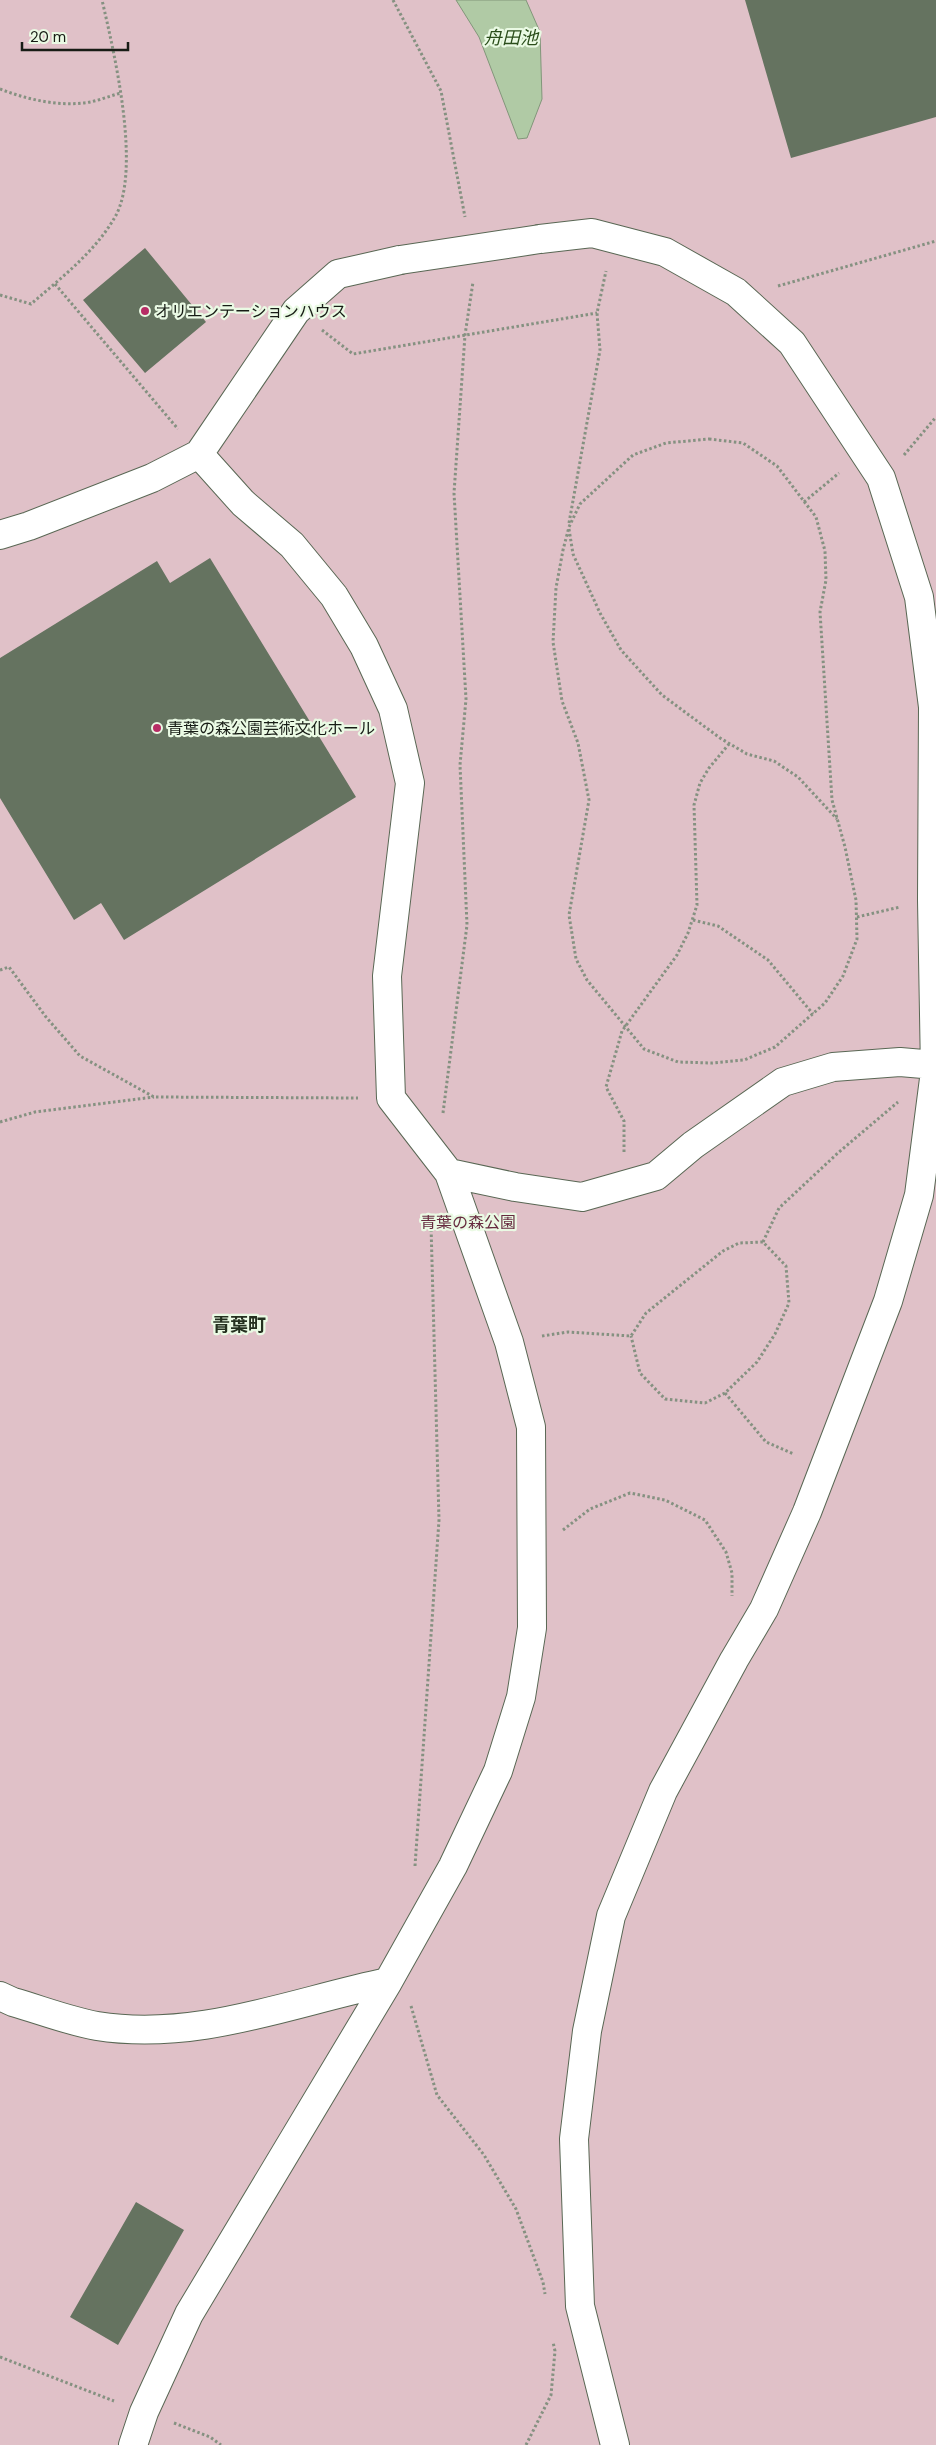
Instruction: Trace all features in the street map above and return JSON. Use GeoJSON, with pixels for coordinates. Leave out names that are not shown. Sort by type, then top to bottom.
{"type":"FeatureCollection","features":[{"type":"Feature","properties":{"kind":"street"},"geometry":{"type":"LineString","coordinates":[[0,535],[29,526],[152,478],[199,454],[296,311],[338,274],[400,260],[592,233],[665,252],[736,292],[792,343],[881,478],[918,598],[933,707],[932,900],[935,1071],[920,1195],[888,1301],[807,1512],[764,1609],[734,1660],[664,1791],[611,1916],[587,2032],[575,2149],[580,2306],[615,2445]]}},
{"type":"Feature","properties":{"kind":"street"},"geometry":{"type":"LineString","coordinates":[[133,2445],[144,2412],[189,2314],[388,1982],[453,1866],[498,1770],[521,1698],[532,1628],[531,1427],[509,1342],[449,1173],[391,1098],[387,976],[410,784],[393,709],[364,646],[334,596],[292,545],[243,503],[199,454]]}},
{"type":"Feature","properties":{"kind":"street"},"geometry":{"type":"LineString","coordinates":[[449,1173],[515,1187],[582,1198],[656,1176],[693,1145],[783,1082],[833,1067],[900,1062],[935,1065]]}},
{"type":"Feature","properties":{"kind":"street"},"geometry":{"type":"LineString","coordinates":[[0,1996],[13,2002],[97,2026],[169,2030],[252,2018],[333,1994],[388,1982]]}},
{"type":"Feature","properties":{"kind":"path"},"geometry":{"type":"LineString","coordinates":[[0,295],[31,304],[85,256],[116,216],[123,188],[126,143],[121,93],[102,0]]}},
{"type":"Feature","properties":{"kind":"path"},"geometry":{"type":"LineString","coordinates":[[393,0],[441,91],[466,223]]}},
{"type":"Feature","properties":{"kind":"path"},"geometry":{"type":"LineString","coordinates":[[0,88],[20,97],[46,102],[84,103],[121,93]]}},
{"type":"Feature","properties":{"kind":"path"},"geometry":{"type":"LineString","coordinates":[[614,238],[600,290],[598,313],[600,350],[556,588],[553,642],[562,701],[578,743],[589,800],[569,915],[576,959],[583,973],[644,1048],[678,1062],[712,1063],[744,1060],[775,1047],[825,1003],[843,976],[858,939],[854,891],[838,820],[832,800],[820,612],[826,580],[825,551],[816,517],[777,466],[742,443],[709,439],[666,443],[633,455],[580,504],[568,527],[573,554],[600,613],[621,650],[662,695],[729,744],[747,754],[774,761],[798,777],[838,820]]}},
{"type":"Feature","properties":{"kind":"path"},"geometry":{"type":"LineString","coordinates":[[749,304],[775,287],[936,240]]}},
{"type":"Feature","properties":{"kind":"path"},"geometry":{"type":"LineString","coordinates":[[465,335],[474,279]]}},
{"type":"Feature","properties":{"kind":"path"},"geometry":{"type":"LineString","coordinates":[[55,284],[199,454]]}},
{"type":"Feature","properties":{"kind":"path"},"geometry":{"type":"LineString","coordinates":[[296,311],[353,354],[598,313]]}},
{"type":"Feature","properties":{"kind":"path"},"geometry":{"type":"LineString","coordinates":[[881,478],[913,447],[936,418]]}},
{"type":"Feature","properties":{"kind":"path"},"geometry":{"type":"LineString","coordinates":[[804,502],[864,452]]}},
{"type":"Feature","properties":{"kind":"path"},"geometry":{"type":"LineString","coordinates":[[623,1185],[624,1121],[606,1087],[625,1026],[677,956],[693,920],[698,905],[694,805],[700,783],[709,768],[729,744]]}},
{"type":"Feature","properties":{"kind":"path"},"geometry":{"type":"LineString","coordinates":[[857,917],[932,900]]}},
{"type":"Feature","properties":{"kind":"path"},"geometry":{"type":"LineString","coordinates":[[693,920],[718,926],[768,960],[813,1014]]}},
{"type":"Feature","properties":{"kind":"path"},"geometry":{"type":"LineString","coordinates":[[0,970],[9,967],[46,1017],[80,1056],[154,1097]]}},
{"type":"Feature","properties":{"kind":"path"},"geometry":{"type":"LineString","coordinates":[[763,1242],[779,1208],[839,1152],[935,1071]]}},
{"type":"Feature","properties":{"kind":"path"},"geometry":{"type":"LineString","coordinates":[[0,1122],[35,1112],[154,1097],[391,1098]]}},
{"type":"Feature","properties":{"kind":"path"},"geometry":{"type":"LineString","coordinates":[[763,1242],[786,1266],[789,1303],[775,1334],[757,1362],[725,1393],[705,1403],[665,1399],[640,1373],[631,1336],[646,1313],[723,1251],[739,1243],[763,1242]]}},
{"type":"Feature","properties":{"kind":"path"},"geometry":{"type":"LineString","coordinates":[[509,1342],[568,1332],[631,1336]]}},
{"type":"Feature","properties":{"kind":"path"},"geometry":{"type":"LineString","coordinates":[[725,1393],[766,1442],[808,1460],[827,1459]]}},
{"type":"Feature","properties":{"kind":"path"},"geometry":{"type":"LineString","coordinates":[[562,1531],[590,1509],[630,1494],[665,1500],[705,1520],[726,1552],[732,1573],[732,1599]]}},
{"type":"Feature","properties":{"kind":"path"},"geometry":{"type":"LineString","coordinates":[[410,2003],[437,2095],[484,2155],[516,2209],[543,2282],[546,2300]]}},
{"type":"Feature","properties":{"kind":"path"},"geometry":{"type":"LineString","coordinates":[[526,2445],[551,2395],[555,2351],[552,2334]]}},
{"type":"Feature","properties":{"kind":"path"},"geometry":{"type":"LineString","coordinates":[[0,2357],[210,2437],[220,2445]]}},
{"type":"Feature","properties":{"kind":"green space","name":"青葉の森公園"},"geometry":{"type":"Polygon","coordinates":[[[0,0],[936,0],[936,2445],[0,2445],[0,0]]]}},
{"type":"Feature","properties":{"kind":"water","name":"舟田池"},"geometry":{"type":"Polygon","coordinates":[[[456,0],[526,0],[540,32],[542,99],[527,138],[518,139],[479,37],[456,0]]]}},
{"type":"Feature","properties":{"kind":"building"},"geometry":{"type":"Polygon","coordinates":[[[745,0],[936,0],[936,117],[791,158],[745,0]]]}},
{"type":"Feature","properties":{"kind":"building","name":"オリエンテーションハウス"},"geometry":{"type":"Polygon","coordinates":[[[145,248],[206,322],[145,373],[83,300],[145,248]]]}},
{"type":"Feature","properties":{"kind":"building","name":"青葉の森公園芸術文化ホール"},"geometry":{"type":"Polygon","coordinates":[[[210,558],[356,797],[124,940],[101,903],[74,920],[0,798],[0,658],[157,561],[170,583],[210,558]]]}},
{"type":"Feature","properties":{"kind":"building"},"geometry":{"type":"Polygon","coordinates":[[[136,2202],[184,2230],[118,2345],[70,2317],[136,2202]]]}},
{"type":"Feature","properties":{"kind":"place","name":"オリエンテーションハウス"},"geometry":{"type":"Point","coordinates":[145,311]}},
{"type":"Feature","properties":{"kind":"place","name":"青葉の森公園芸術文化ホール"},"geometry":{"type":"Point","coordinates":[157,728]}},
{"type":"Feature","properties":{"kind":"district","name":"青葉町"},"geometry":{"type":"Point","coordinates":[239,1325]}}]}
